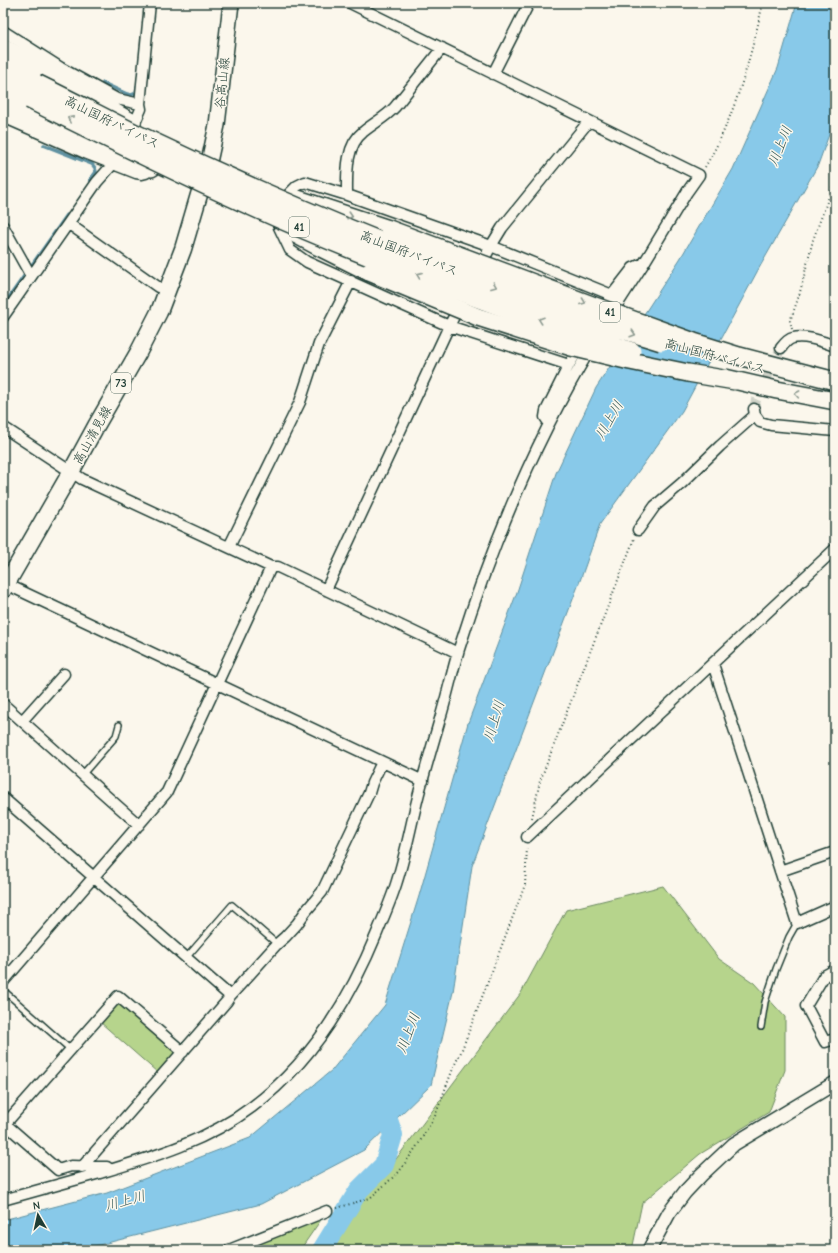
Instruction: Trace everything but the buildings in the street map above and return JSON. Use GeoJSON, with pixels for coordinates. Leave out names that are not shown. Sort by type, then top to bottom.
{"type":"FeatureCollection","features":[{"type":"Feature","properties":{"kind":"highway","name":"41"},"geometry":{"type":"LineString","coordinates":[[3,48],[134,125],[209,162],[287,196],[389,229],[694,342],[739,356],[835,380]]}},
{"type":"Feature","properties":{"kind":"highway","name":"高山国府バイパス"},"geometry":{"type":"LineString","coordinates":[[3,66],[33,92]]}},
{"type":"Feature","properties":{"kind":"highway","name":"高山国府バイパス"},"geometry":{"type":"LineString","coordinates":[[3,85],[33,92],[133,133],[310,213],[519,296],[640,354],[735,381],[835,401]]}},
{"type":"Feature","properties":{"kind":"highway","name":"41"},"geometry":{"type":"LineString","coordinates":[[3,105],[68,134],[201,189],[278,224],[319,247],[369,272],[478,317],[571,347],[630,361],[735,381]]}},
{"type":"Feature","properties":{"kind":"highway","name":"高山国府バイパス"},"geometry":{"type":"LineString","coordinates":[[580,325],[688,350],[746,366],[835,384]]}},
{"type":"Feature","properties":{"kind":"main road","name":"谷高山線"},"geometry":{"type":"LineString","coordinates":[[209,162],[217,125],[231,3]]}},
{"type":"Feature","properties":{"kind":"main road","name":"高山清見線"},"geometry":{"type":"LineString","coordinates":[[5,587],[138,353],[159,312],[183,248],[209,162]]}},
{"type":"Feature","properties":{"kind":"street"},"geometry":{"type":"LineString","coordinates":[[134,125],[141,109],[140,104],[150,3]]}},
{"type":"Feature","properties":{"kind":"street"},"geometry":{"type":"LineString","coordinates":[[3,1200],[149,1158],[189,1144],[224,1126],[251,1109],[288,1076],[330,1025],[363,965],[397,882],[458,653],[487,565],[522,478],[548,423],[574,375],[699,175],[350,3]]}},
{"type":"Feature","properties":{"kind":"street"},"geometry":{"type":"LineString","coordinates":[[493,74],[529,3]]}},
{"type":"Feature","properties":{"kind":"street"},"geometry":{"type":"LineString","coordinates":[[3,31],[55,64],[118,99],[140,104]]}},
{"type":"Feature","properties":{"kind":"street"},"geometry":{"type":"LineString","coordinates":[[347,195],[349,154],[355,142],[362,133],[387,115],[395,107],[442,48]]}},
{"type":"Feature","properties":{"kind":"street"},"geometry":{"type":"LineString","coordinates":[[3,117],[136,173],[146,173],[150,167]]}},
{"type":"Feature","properties":{"kind":"street"},"geometry":{"type":"LineString","coordinates":[[326,590],[449,326],[491,246],[502,228],[590,121]]}},
{"type":"Feature","properties":{"kind":"street"},"geometry":{"type":"LineString","coordinates":[[3,317],[29,272],[69,224],[97,182],[113,164]]}},
{"type":"Feature","properties":{"kind":"street"},"geometry":{"type":"LineString","coordinates":[[287,196],[297,186],[305,182],[347,195],[491,246],[612,295]]}},
{"type":"Feature","properties":{"kind":"street"},"geometry":{"type":"LineString","coordinates":[[69,224],[158,287]]}},
{"type":"Feature","properties":{"kind":"street"},"geometry":{"type":"LineString","coordinates":[[278,224],[290,250],[307,262],[449,326],[569,365]]}},
{"type":"Feature","properties":{"kind":"street"},"geometry":{"type":"LineString","coordinates":[[3,226],[29,272]]}},
{"type":"Feature","properties":{"kind":"street"},"geometry":{"type":"LineString","coordinates":[[548,423],[546,411],[569,365],[612,295],[633,268],[644,263]]}},
{"type":"Feature","properties":{"kind":"street"},"geometry":{"type":"LineString","coordinates":[[229,547],[300,402],[319,344],[351,281]]}},
{"type":"Feature","properties":{"kind":"street"},"geometry":{"type":"LineString","coordinates":[[781,348],[786,342],[793,338],[806,338],[835,346]]}},
{"type":"Feature","properties":{"kind":"street"},"geometry":{"type":"LineString","coordinates":[[638,530],[655,506],[682,483],[754,412],[760,422],[771,425],[835,431]]}},
{"type":"Feature","properties":{"kind":"street"},"geometry":{"type":"LineString","coordinates":[[3,427],[82,479],[272,567],[278,567],[458,653]]}},
{"type":"Feature","properties":{"kind":"street"},"geometry":{"type":"LineString","coordinates":[[527,837],[835,549]]}},
{"type":"Feature","properties":{"kind":"street"},"geometry":{"type":"LineString","coordinates":[[3,982],[167,792],[272,567]]}},
{"type":"Feature","properties":{"kind":"street"},"geometry":{"type":"LineString","coordinates":[[5,587],[217,684],[423,781]]}},
{"type":"Feature","properties":{"kind":"street"},"geometry":{"type":"LineString","coordinates":[[713,664],[797,922],[835,906]]}},
{"type":"Feature","properties":{"kind":"street"},"geometry":{"type":"LineString","coordinates":[[22,721],[64,674]]}},
{"type":"Feature","properties":{"kind":"street"},"geometry":{"type":"LineString","coordinates":[[3,704],[139,825]]}},
{"type":"Feature","properties":{"kind":"street"},"geometry":{"type":"LineString","coordinates":[[82,1167],[230,996],[297,924],[306,910],[322,892],[346,839],[364,805],[382,762]]}},
{"type":"Feature","properties":{"kind":"street"},"geometry":{"type":"LineString","coordinates":[[3,798],[230,996]]}},
{"type":"Feature","properties":{"kind":"street"},"geometry":{"type":"LineString","coordinates":[[780,871],[835,852]]}},
{"type":"Feature","properties":{"kind":"street"},"geometry":{"type":"LineString","coordinates":[[835,970],[824,976],[806,1006],[825,1042],[835,1039]]}},
{"type":"Feature","properties":{"kind":"street"},"geometry":{"type":"LineString","coordinates":[[113,1169],[104,1166],[71,1166],[58,1170],[4,1123],[72,1050],[118,996],[183,1052]]}},
{"type":"Feature","properties":{"kind":"street"},"geometry":{"type":"LineString","coordinates":[[649,1250],[668,1213],[701,1174],[734,1144],[835,1083]]}},
{"type":"Feature","properties":{"kind":"street"},"geometry":{"type":"LineString","coordinates":[[229,1250],[327,1211]]}},
{"type":"Feature","properties":{"kind":"lane"},"geometry":{"type":"LineString","coordinates":[[82,775],[116,736],[119,725]]}},
{"type":"Feature","properties":{"kind":"lane"},"geometry":{"type":"LineString","coordinates":[[186,958],[232,905],[277,944]]}},
{"type":"Feature","properties":{"kind":"lane"},"geometry":{"type":"LineString","coordinates":[[761,1027],[764,1002],[786,944],[797,922]]}},
{"type":"Feature","properties":{"kind":"lane"},"geometry":{"type":"LineString","coordinates":[[3,990],[72,1050]]}},
{"type":"Feature","properties":{"kind":"path"},"geometry":{"type":"LineString","coordinates":[[699,175],[714,152],[739,94],[748,67],[763,3]]}},
{"type":"Feature","properties":{"kind":"path"},"geometry":{"type":"LineString","coordinates":[[793,338],[790,321],[799,296],[813,240],[835,180]]}},
{"type":"Feature","properties":{"kind":"path"},"geometry":{"type":"LineString","coordinates":[[327,1211],[370,1198],[399,1172],[435,1116],[525,885],[527,837],[540,781],[638,530]]}},
{"type":"Feature","properties":{"kind":"green space"},"geometry":{"type":"Polygon","coordinates":[[[663,886],[719,959],[754,983],[785,1017],[785,1070],[769,1112],[700,1154],[642,1203],[632,1250],[317,1250],[381,1179],[521,993],[566,910],[663,886]]]}},
{"type":"Feature","properties":{"kind":"green space"},"geometry":{"type":"Polygon","coordinates":[[[124,1004],[173,1049],[174,1054],[158,1073],[100,1022],[116,1006],[124,1004]]]}},
{"type":"Feature","properties":{"kind":"green space"},"geometry":{"type":"Polygon","coordinates":[[[327,1211],[300,1250],[229,1250],[327,1211]]]}},
{"type":"Feature","properties":{"kind":"water","name":"川上川"},"geometry":{"type":"Polygon","coordinates":[[[797,3],[835,3],[835,118],[818,165],[758,270],[682,411],[600,524],[472,866],[453,992],[431,1085],[364,1150],[261,1204],[79,1250],[3,1250],[3,1220],[107,1193],[250,1138],[332,1070],[385,1005],[419,896],[468,723],[517,592],[556,473],[596,388],[680,259],[733,169],[778,68],[797,3]]]}},
{"type":"Feature","properties":{"kind":"waterway"},"geometry":{"type":"LineString","coordinates":[[103,83],[131,95],[136,93],[137,86]]}},
{"type":"Feature","properties":{"kind":"waterway"},"geometry":{"type":"LineString","coordinates":[[44,145],[92,164],[96,172],[90,180]]}},
{"type":"Feature","properties":{"kind":"waterway"},"geometry":{"type":"LineString","coordinates":[[3,306],[67,215]]}},
{"type":"Feature","properties":{"kind":"waterway"},"geometry":{"type":"LineString","coordinates":[[322,1250],[359,1190],[384,1165],[393,1135],[386,1114],[385,1098]]}},
{"type":"Feature","properties":{"kind":"tunnel"},"geometry":{"type":"LineString","coordinates":[[754,409],[756,400],[781,348]]}}]}
